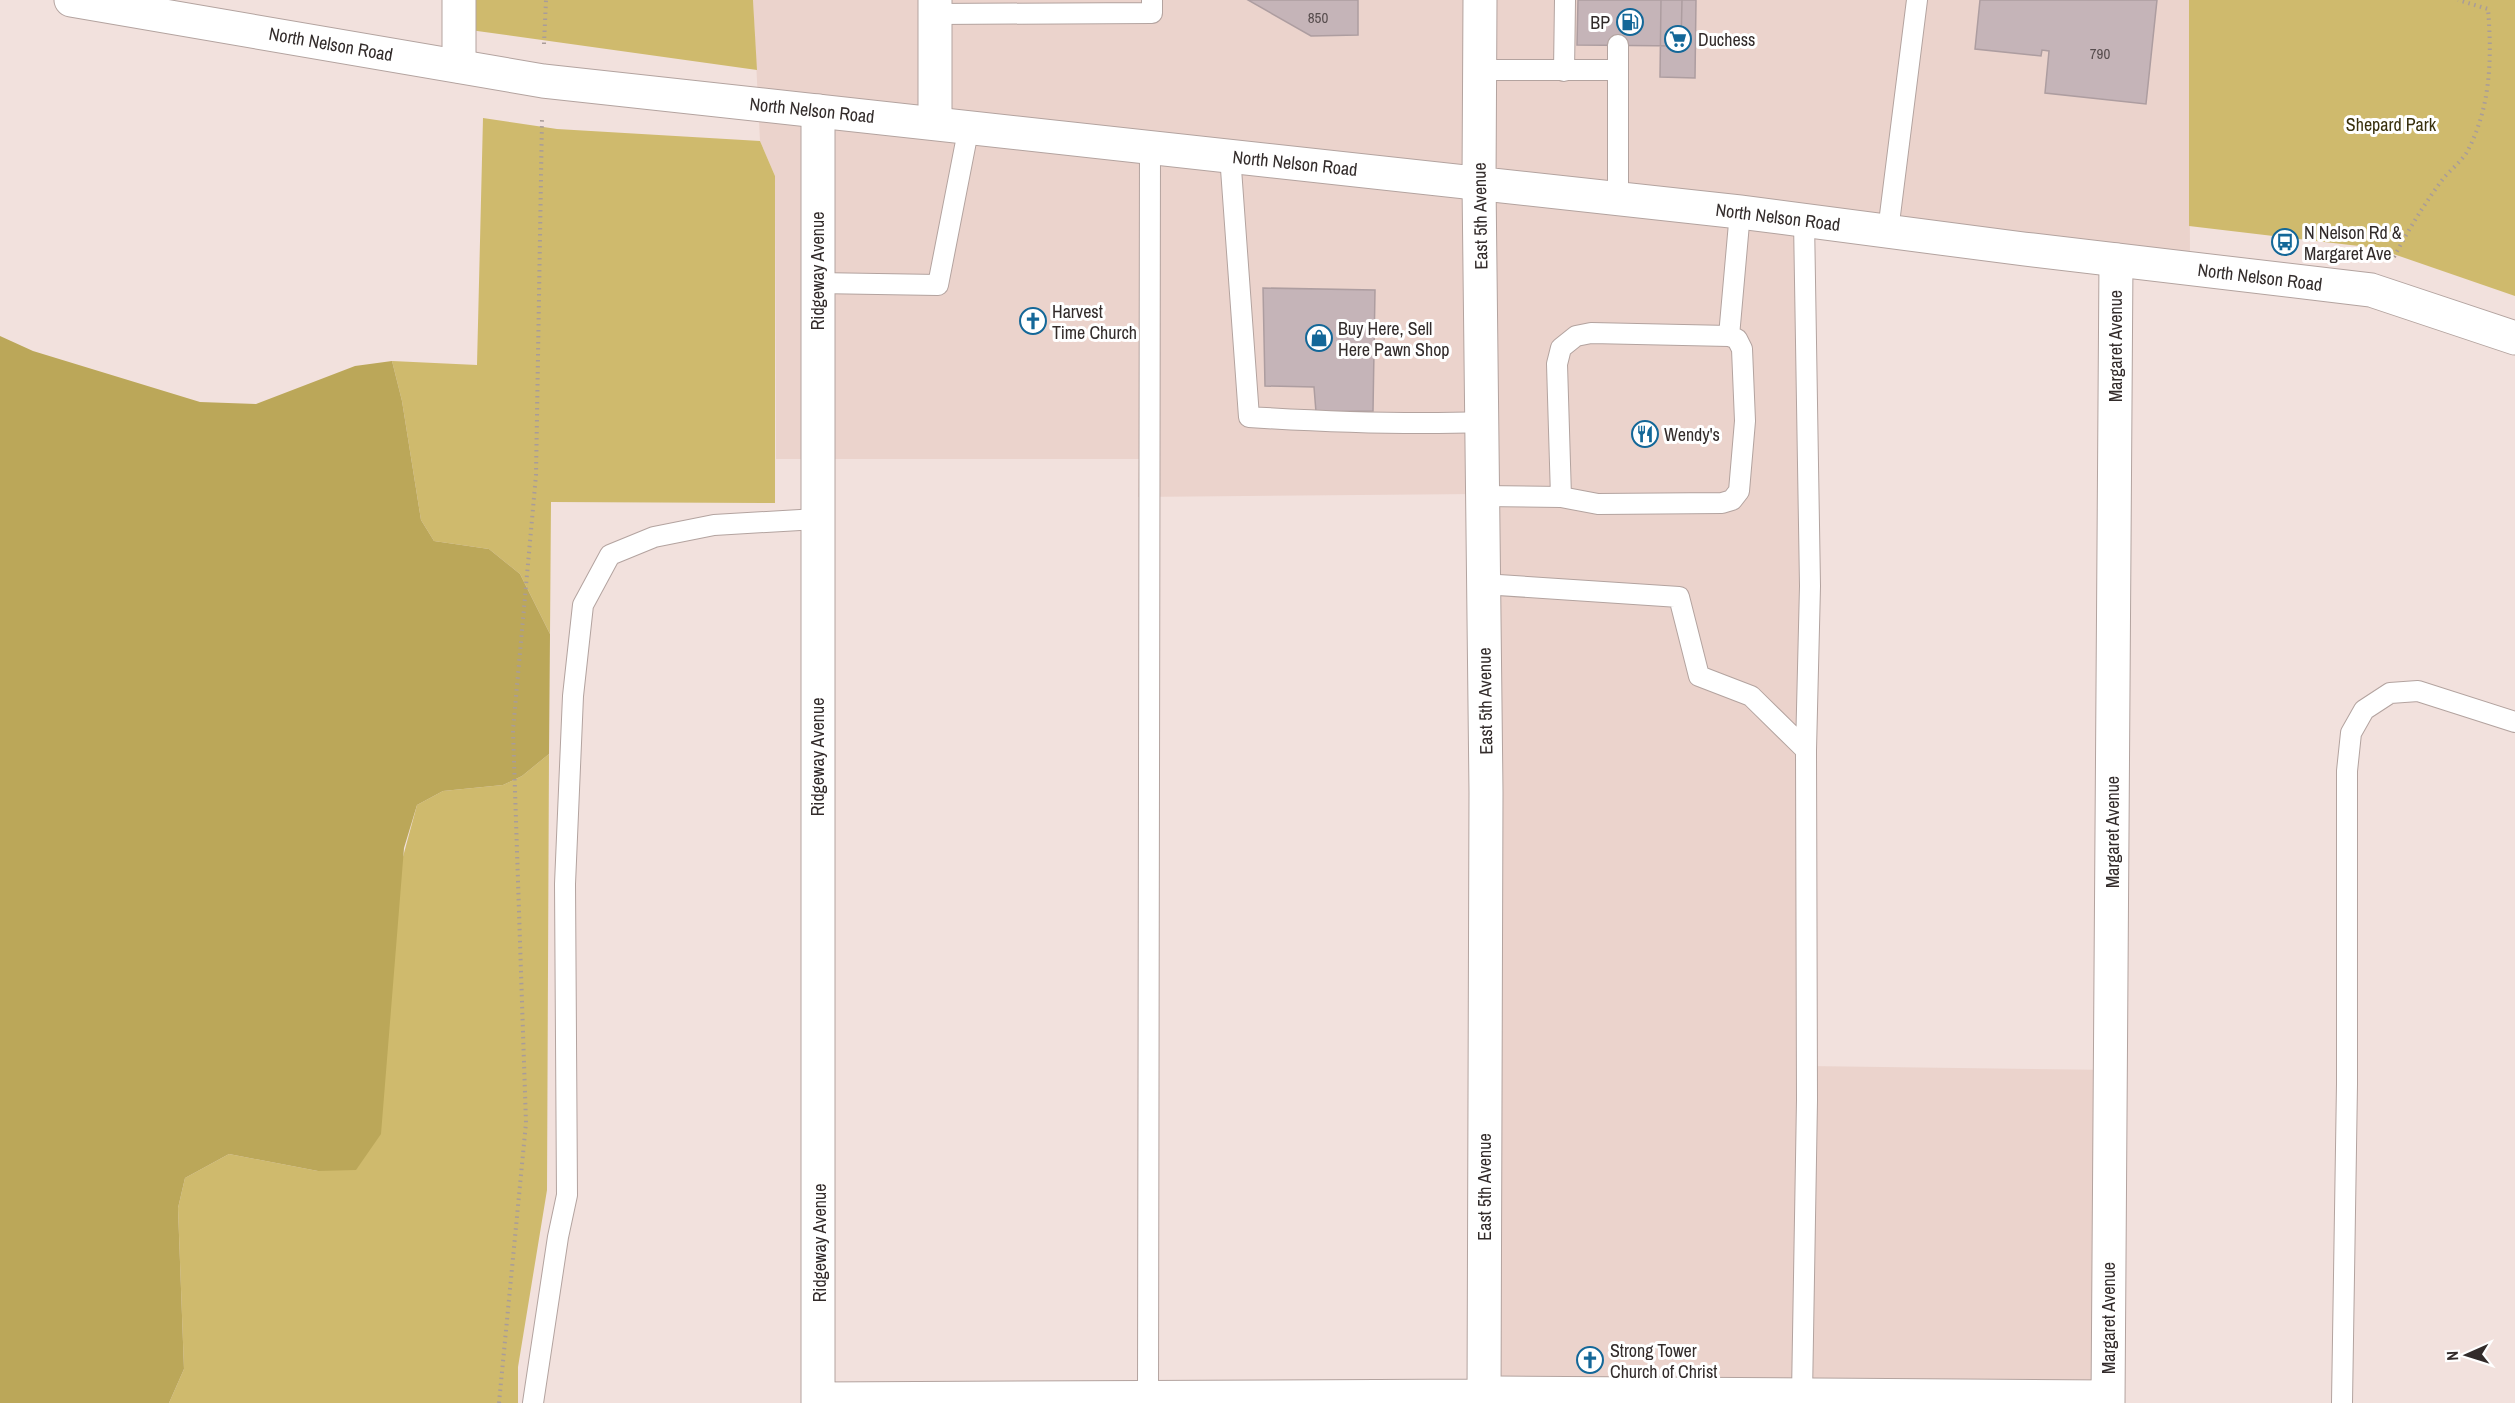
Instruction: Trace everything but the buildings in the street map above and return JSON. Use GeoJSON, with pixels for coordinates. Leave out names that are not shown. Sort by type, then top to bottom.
{"type":"FeatureCollection","features":[{"type":"Feature","properties":{"kind":"main road","name":"North Nelson Road"},"geometry":{"type":"LineString","coordinates":[[71,0],[543,81],[1618,198],[2371,290],[2515,338]]}},
{"type":"Feature","properties":{"kind":"main road"},"geometry":{"type":"LineString","coordinates":[[459,0],[459,66]]}},
{"type":"Feature","properties":{"kind":"main road","name":"East 5th Avenue"},"geometry":{"type":"LineString","coordinates":[[1480,0],[1479,183],[1486,792],[1484,1399]]}},
{"type":"Feature","properties":{"kind":"main road"},"geometry":{"type":"LineString","coordinates":[[935,7],[935,122]]}},
{"type":"Feature","properties":{"kind":"main road","name":"Ridgeway Avenue"},"geometry":{"type":"LineString","coordinates":[[818,111],[818,1401]]}},
{"type":"Feature","properties":{"kind":"main road","name":"Margaret Avenue"},"geometry":{"type":"LineString","coordinates":[[2108,1400],[2116,260]]}},
{"type":"Feature","properties":{"kind":"main road"},"geometry":{"type":"LineString","coordinates":[[818,1401],[1148,1398],[1484,1399],[1496,1393],[2108,1400]]}},
{"type":"Feature","properties":{"kind":"lane"},"geometry":{"type":"LineString","coordinates":[[935,7],[1152,13],[1152,0]]}},
{"type":"Feature","properties":{"kind":"lane"},"geometry":{"type":"LineString","coordinates":[[1564,70],[1565,0]]}},
{"type":"Feature","properties":{"kind":"lane"},"geometry":{"type":"LineString","coordinates":[[1888,231],[1917,0]]}},
{"type":"Feature","properties":{"kind":"lane"},"geometry":{"type":"LineString","coordinates":[[1618,45],[1618,198]]}},
{"type":"Feature","properties":{"kind":"lane"},"geometry":{"type":"LineString","coordinates":[[1479,70],[1618,70]]}},
{"type":"Feature","properties":{"kind":"lane"},"geometry":{"type":"LineString","coordinates":[[818,283],[938,285],[969,126]]}},
{"type":"Feature","properties":{"kind":"lane"},"geometry":{"type":"LineString","coordinates":[[1148,1398],[1150,146]]}},
{"type":"Feature","properties":{"kind":"lane"},"geometry":{"type":"LineString","coordinates":[[1230,155],[1249,417],[1361,424],[1483,422]]}},
{"type":"Feature","properties":{"kind":"lane"},"geometry":{"type":"LineString","coordinates":[[1729,336],[1740,212]]}},
{"type":"Feature","properties":{"kind":"lane"},"geometry":{"type":"LineString","coordinates":[[1803,220],[1810,586],[1806,750],[1811,1398]]}},
{"type":"Feature","properties":{"kind":"lane"},"geometry":{"type":"LineString","coordinates":[[1482,495],[1568,498],[1598,504],[1732,500],[1739,491],[1745,421],[1742,349],[1737,339],[1729,336],[1591,333],[1576,336],[1561,348],[1557,364],[1568,498]]}},
{"type":"Feature","properties":{"kind":"lane"},"geometry":{"type":"LineString","coordinates":[[533,1403],[558,1237],[567,1195],[565,884],[573,696],[583,606],[610,555],[654,537],[714,525],[817,519]]}},
{"type":"Feature","properties":{"kind":"lane"},"geometry":{"type":"LineString","coordinates":[[1484,584],[1680,597],[1699,676],[1751,696],[1806,750]]}},
{"type":"Feature","properties":{"kind":"lane"},"geometry":{"type":"LineString","coordinates":[[2342,1403],[2347,1084],[2347,771],[2350,733],[2364,710],[2390,693],[2418,691],[2515,722]]}},
{"type":"Feature","properties":{"kind":"path"},"geometry":{"type":"LineString","coordinates":[[499,1403],[526,1123],[513,730],[536,475],[546,0]]}},
{"type":"Feature","properties":{"kind":"path"},"geometry":{"type":"LineString","coordinates":[[2394,257],[2416,215],[2466,153],[2485,108],[2491,47],[2488,9],[2458,0]]}},
{"type":"Feature","properties":{"kind":"shaded area"},"geometry":{"type":"Polygon","coordinates":[[[753,0],[2189,0],[2190,264],[1809,223],[1807,1066],[2115,1070],[2113,1403],[1470,1392],[1478,494],[1138,497],[1139,459],[776,459],[775,176],[760,141],[753,0]]]}},
{"type":"Feature","properties":{"kind":"shaded area"},"geometry":{"type":"Polygon","coordinates":[[[0,336],[33,351],[200,402],[256,404],[355,366],[392,361],[402,401],[421,520],[434,541],[489,549],[520,574],[550,634],[549,754],[522,776],[503,785],[443,791],[417,805],[404,848],[381,1134],[356,1170],[318,1171],[229,1154],[185,1178],[178,1208],[184,1369],[169,1403],[0,1403],[0,336]]]}},
{"type":"Feature","properties":{"kind":"green space"},"geometry":{"type":"Polygon","coordinates":[[[470,0],[753,0],[757,70],[470,30],[470,0]]]}},
{"type":"Feature","properties":{"kind":"green space","name":"Shepard Park"},"geometry":{"type":"Polygon","coordinates":[[[2189,0],[2515,0],[2515,296],[2376,248],[2189,226],[2189,0]]]}},
{"type":"Feature","properties":{"kind":"green space"},"geometry":{"type":"Polygon","coordinates":[[[483,118],[557,129],[760,141],[775,176],[775,503],[551,502],[550,634],[520,574],[489,549],[434,541],[421,520],[402,401],[392,361],[477,365],[483,118]]]}},
{"type":"Feature","properties":{"kind":"green space"},"geometry":{"type":"Polygon","coordinates":[[[549,754],[547,1190],[518,1367],[518,1403],[169,1403],[184,1369],[178,1208],[185,1178],[229,1154],[318,1171],[417,805],[443,791],[503,785],[522,776],[549,754]]]}},
{"type":"Feature","properties":{"kind":"place","name":"BP"},"geometry":{"type":"Point","coordinates":[1630,22]}},
{"type":"Feature","properties":{"kind":"place","name":"Duchess"},"geometry":{"type":"Point","coordinates":[1678,39]}},
{"type":"Feature","properties":{"kind":"place","name":"N Nelson Rd & Margaret Ave"},"geometry":{"type":"Point","coordinates":[2285,242]}},
{"type":"Feature","properties":{"kind":"place","name":"Harvest Time Church"},"geometry":{"type":"Point","coordinates":[1033,321]}},
{"type":"Feature","properties":{"kind":"place","name":"Buy Here, Sell Here Pawn Shop"},"geometry":{"type":"Point","coordinates":[1319,338]}},
{"type":"Feature","properties":{"kind":"place","name":"Wendy's"},"geometry":{"type":"Point","coordinates":[1645,434]}},
{"type":"Feature","properties":{"kind":"place","name":"Strong Tower Church of Christ"},"geometry":{"type":"Point","coordinates":[1590,1360]}}]}
